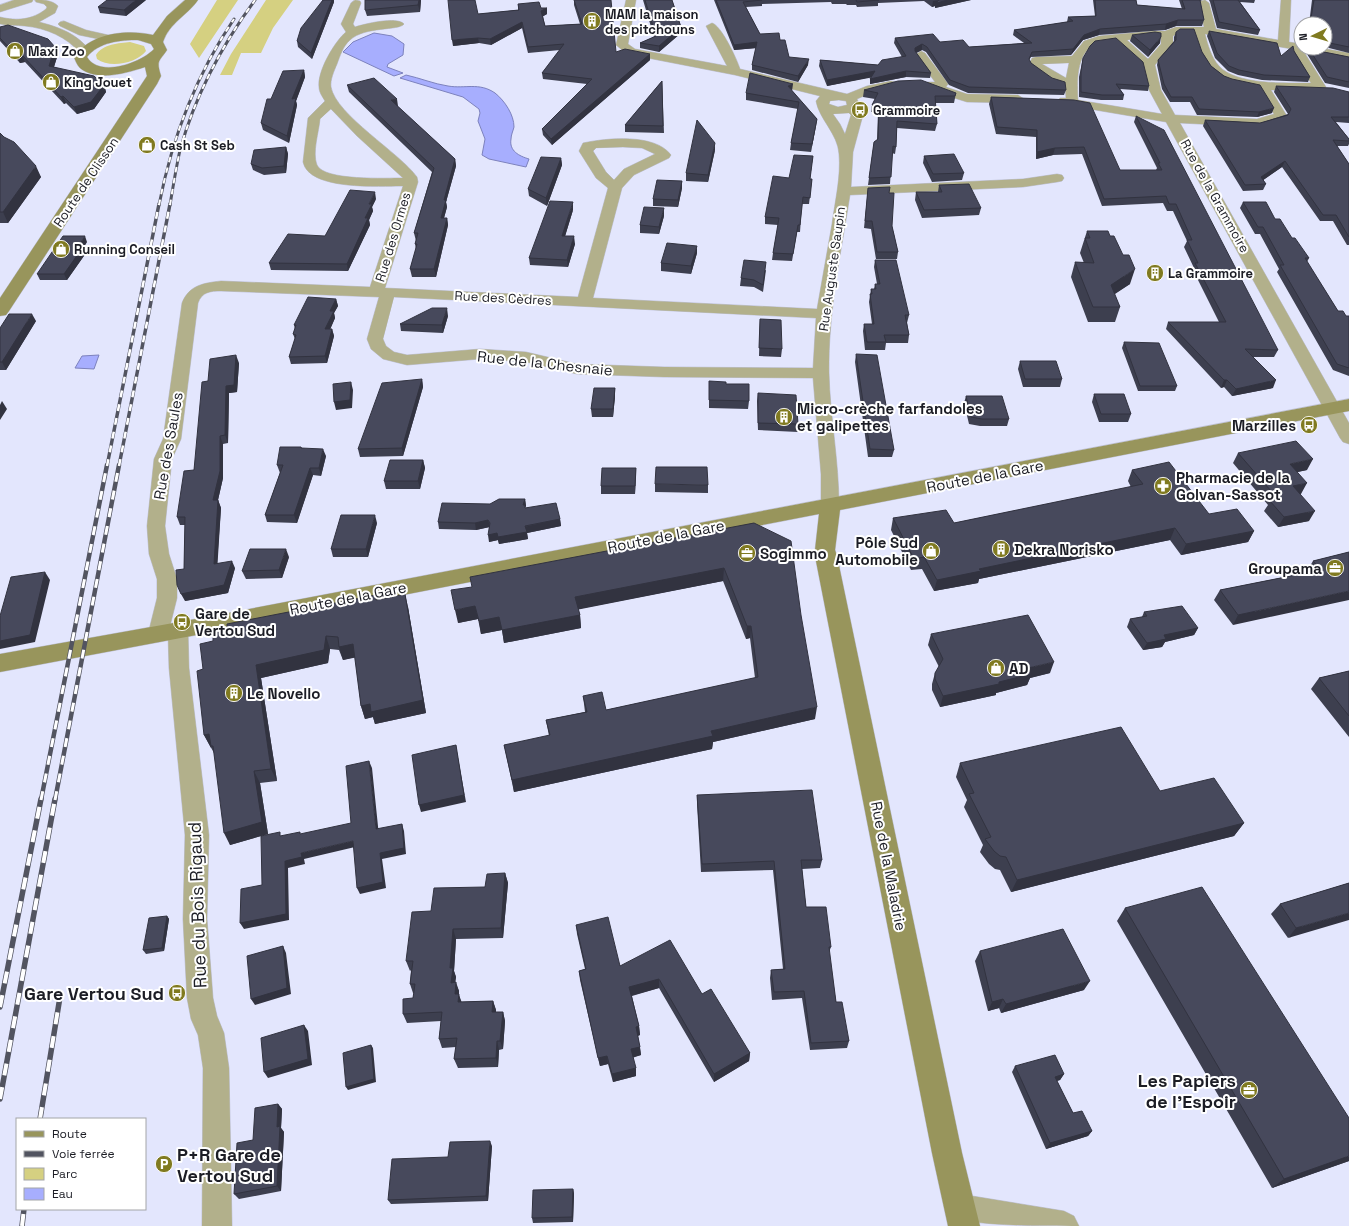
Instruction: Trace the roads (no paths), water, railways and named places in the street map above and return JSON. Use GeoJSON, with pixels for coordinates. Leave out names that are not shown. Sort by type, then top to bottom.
{"type":"FeatureCollection","features":[{"type":"Feature","properties":{"kind":"main road"},"geometry":{"type":"LineString","coordinates":[[157,42],[164,27],[175,14],[192,0]]}},
{"type":"Feature","properties":{"kind":"main road"},"geometry":{"type":"LineString","coordinates":[[129,37],[175,14]]}},
{"type":"Feature","properties":{"kind":"main road"},"geometry":{"type":"LineString","coordinates":[[129,37],[142,37],[157,42],[161,50],[152,60],[135,67],[120,70],[99,70],[87,67],[82,63],[80,57],[84,51],[99,43],[129,37]]}},
{"type":"Feature","properties":{"kind":"main road","name":"Route de Clisson"},"geometry":{"type":"LineString","coordinates":[[0,311],[144,93],[154,76],[151,65],[152,60]]}},
{"type":"Feature","properties":{"kind":"main road"},"geometry":{"type":"LineString","coordinates":[[120,70],[139,77],[143,82],[144,93]]}},
{"type":"Feature","properties":{"kind":"main road","name":"Route de la Gare"},"geometry":{"type":"LineString","coordinates":[[0,663],[168,632],[750,519],[830,506],[1341,407]]}},
{"type":"Feature","properties":{"kind":"main road","name":"Rue de la Maladrie"},"geometry":{"type":"LineString","coordinates":[[830,506],[825,550],[826,556],[962,1217]]}},
{"type":"Feature","properties":{"kind":"street"},"geometry":{"type":"LineString","coordinates":[[0,9],[11,4],[28,0]]}},
{"type":"Feature","properties":{"kind":"street"},"geometry":{"type":"LineString","coordinates":[[631,0],[622,45],[631,52],[735,71],[834,96],[850,103]]}},
{"type":"Feature","properties":{"kind":"street"},"geometry":{"type":"LineString","coordinates":[[1283,44],[1286,0]]}},
{"type":"Feature","properties":{"kind":"street"},"geometry":{"type":"LineString","coordinates":[[22,22],[42,17],[47,3]]}},
{"type":"Feature","properties":{"kind":"street"},"geometry":{"type":"LineString","coordinates":[[47,3],[56,18],[65,25],[83,33],[113,39]]}},
{"type":"Feature","properties":{"kind":"street"},"geometry":{"type":"LineString","coordinates":[[352,32],[347,24],[356,3]]}},
{"type":"Feature","properties":{"kind":"street"},"geometry":{"type":"LineString","coordinates":[[1204,3],[1211,31]]}},
{"type":"Feature","properties":{"kind":"street"},"geometry":{"type":"LineString","coordinates":[[0,20],[7,22],[37,24],[57,31],[72,38],[84,51]]}},
{"type":"Feature","properties":{"kind":"street","name":"Rue des Ormes"},"geometry":{"type":"LineString","coordinates":[[382,292],[411,182],[410,177],[331,102],[324,87],[338,45],[344,37],[352,32],[370,26],[398,24]]}},
{"type":"Feature","properties":{"kind":"street"},"geometry":{"type":"LineString","coordinates":[[712,26],[731,59],[735,71]]}},
{"type":"Feature","properties":{"kind":"street"},"geometry":{"type":"LineString","coordinates":[[1072,101],[1071,84],[1075,60],[1088,43],[1099,39],[1153,34],[1167,35],[1176,30],[1198,30],[1211,31],[1293,47]]}},
{"type":"Feature","properties":{"kind":"street"},"geometry":{"type":"LineString","coordinates":[[1198,30],[1206,57],[1218,72],[1227,78],[1255,82],[1265,87],[1326,87],[1300,56]]}},
{"type":"Feature","properties":{"kind":"street"},"geometry":{"type":"LineString","coordinates":[[1119,38],[1133,53],[1149,65],[1166,44],[1167,35]]}},
{"type":"Feature","properties":{"kind":"street"},"geometry":{"type":"LineString","coordinates":[[1333,54],[1349,57]]}},
{"type":"Feature","properties":{"kind":"street"},"geometry":{"type":"LineString","coordinates":[[921,55],[942,84],[939,89]]}},
{"type":"Feature","properties":{"kind":"street"},"geometry":{"type":"LineString","coordinates":[[1071,84],[1056,78],[1035,65],[1036,61],[1063,59],[1075,60]]}},
{"type":"Feature","properties":{"kind":"street","name":"Rue de la Grammoire"},"geometry":{"type":"LineString","coordinates":[[1149,65],[1155,90],[1341,407]]}},
{"type":"Feature","properties":{"kind":"street"},"geometry":{"type":"LineString","coordinates":[[765,78],[809,100],[839,111],[867,90],[904,83]]}},
{"type":"Feature","properties":{"kind":"street"},"geometry":{"type":"LineString","coordinates":[[918,82],[923,82],[967,98],[1027,100]]}},
{"type":"Feature","properties":{"kind":"street"},"geometry":{"type":"LineString","coordinates":[[1049,101],[1072,101],[1172,119],[1258,123],[1281,116],[1265,92],[1265,87]]}},
{"type":"Feature","properties":{"kind":"street"},"geometry":{"type":"LineString","coordinates":[[824,106],[826,98],[834,96]]}},
{"type":"Feature","properties":{"kind":"street","name":"Rue des Ormes"},"geometry":{"type":"LineString","coordinates":[[331,102],[314,118],[310,163],[315,172],[321,176],[340,179],[411,182]]}},
{"type":"Feature","properties":{"kind":"street","name":"Rue Auguste Saupin"},"geometry":{"type":"LineString","coordinates":[[830,506],[830,474],[821,373],[824,314],[844,191],[846,152],[856,115],[850,103]]}},
{"type":"Feature","properties":{"kind":"street","name":"Rue Auguste Saupin"},"geometry":{"type":"LineString","coordinates":[[824,106],[826,114],[834,124],[846,152]]}},
{"type":"Feature","properties":{"kind":"street"},"geometry":{"type":"LineString","coordinates":[[584,302],[615,187],[629,172],[664,155],[659,148],[649,144],[596,144],[588,146],[586,151],[601,175],[615,187]]}},
{"type":"Feature","properties":{"kind":"street"},"geometry":{"type":"LineString","coordinates":[[844,191],[1023,183],[1057,178]]}},
{"type":"Feature","properties":{"kind":"street","name":"Rue des Cèdres"},"geometry":{"type":"LineString","coordinates":[[190,303],[192,296],[197,292],[210,287],[382,292],[824,314]]}},
{"type":"Feature","properties":{"kind":"street","name":"Rue de la Chesnaie"},"geometry":{"type":"LineString","coordinates":[[382,292],[375,339],[379,349],[384,353],[389,356],[407,360],[480,354],[526,357],[577,369],[664,372],[821,373]]}},
{"type":"Feature","properties":{"kind":"street","name":"Rue des Saules"},"geometry":{"type":"LineString","coordinates":[[168,632],[166,579],[159,554],[156,526],[163,458],[172,439],[190,303]]}},
{"type":"Feature","properties":{"kind":"street"},"geometry":{"type":"LineString","coordinates":[[1341,407],[1349,438]]}},
{"type":"Feature","properties":{"kind":"street","name":"Rue du Bois Rigaud"},"geometry":{"type":"LineString","coordinates":[[168,632],[179,668],[197,835],[197,892],[195,920],[200,998],[204,1019],[211,1033],[216,1068],[216,1226]]}},
{"type":"Feature","properties":{"kind":"street"},"geometry":{"type":"LineString","coordinates":[[962,1217],[1064,1226]]}},
{"type":"Feature","properties":{"kind":"water"},"geometry":{"type":"Polygon","coordinates":[[[374,33],[392,36],[404,44],[403,55],[388,64],[387,67],[403,73],[394,76],[343,52],[353,42],[374,33]]]}},
{"type":"Feature","properties":{"kind":"water"},"geometry":{"type":"Polygon","coordinates":[[[406,75],[448,86],[483,88],[495,93],[511,113],[514,122],[511,138],[512,147],[518,155],[529,159],[526,167],[489,159],[482,155],[485,139],[478,121],[480,113],[479,109],[463,97],[400,78],[406,75]]]}},
{"type":"Feature","properties":{"kind":"water"},"geometry":{"type":"Polygon","coordinates":[[[99,355],[94,369],[75,368],[82,356],[99,355]]]}},
{"type":"Feature","properties":{"kind":"railway"},"geometry":{"type":"LineString","coordinates":[[170,205],[180,150],[193,110],[231,35],[255,0]]}},
{"type":"Feature","properties":{"kind":"railway"},"geometry":{"type":"LineString","coordinates":[[159,205],[164,180],[178,131],[187,108],[208,62],[234,19]]}},
{"type":"Feature","properties":{"kind":"railway"},"geometry":{"type":"LineString","coordinates":[[107,466],[159,204]]}},
{"type":"Feature","properties":{"kind":"railway"},"geometry":{"type":"LineString","coordinates":[[119,466],[170,204]]}},
{"type":"Feature","properties":{"kind":"railway"},"geometry":{"type":"LineString","coordinates":[[41,800],[107,465]]}},
{"type":"Feature","properties":{"kind":"railway"},"geometry":{"type":"LineString","coordinates":[[55,800],[119,465]]}},
{"type":"Feature","properties":{"kind":"railway"},"geometry":{"type":"LineString","coordinates":[[0,1007],[41,799]]}},
{"type":"Feature","properties":{"kind":"railway"},"geometry":{"type":"LineString","coordinates":[[0,1099],[55,799]]}},
{"type":"Feature","properties":{"kind":"railway"},"geometry":{"type":"LineString","coordinates":[[40,1118],[60,997]]}},
{"type":"Feature","properties":{"kind":"railway"},"geometry":{"type":"LineString","coordinates":[[22,1226],[24,1210]]}},
{"type":"Feature","properties":{"kind":"place","name":"MAM la maison des pitchouns"},"geometry":{"type":"Point","coordinates":[592,21]}},
{"type":"Feature","properties":{"kind":"place","name":"Maxi Zoo"},"geometry":{"type":"Point","coordinates":[15,51]}},
{"type":"Feature","properties":{"kind":"place","name":"King Jouet"},"geometry":{"type":"Point","coordinates":[51,82]}},
{"type":"Feature","properties":{"kind":"place","name":"Grammoire"},"geometry":{"type":"Point","coordinates":[860,110]}},
{"type":"Feature","properties":{"kind":"place","name":"Cash St Seb"},"geometry":{"type":"Point","coordinates":[147,145]}},
{"type":"Feature","properties":{"kind":"place","name":"Running Conseil"},"geometry":{"type":"Point","coordinates":[61,249]}},
{"type":"Feature","properties":{"kind":"place","name":"La Grammoire"},"geometry":{"type":"Point","coordinates":[1155,273]}},
{"type":"Feature","properties":{"kind":"place","name":"Micro-crèche farfandoles et galipettes"},"geometry":{"type":"Point","coordinates":[784,417]}},
{"type":"Feature","properties":{"kind":"place","name":"Marzilles"},"geometry":{"type":"Point","coordinates":[1309,425]}},
{"type":"Feature","properties":{"kind":"place","name":"Pharmacie de la Golvan-Sassot"},"geometry":{"type":"Point","coordinates":[1163,486]}},
{"type":"Feature","properties":{"kind":"place","name":"Dekra Norisko"},"geometry":{"type":"Point","coordinates":[1001,549]}},
{"type":"Feature","properties":{"kind":"place","name":"Pôle Sud Automobile"},"geometry":{"type":"Point","coordinates":[931,551]}},
{"type":"Feature","properties":{"kind":"place","name":"Sogimmo"},"geometry":{"type":"Point","coordinates":[747,553]}},
{"type":"Feature","properties":{"kind":"place","name":"Groupama"},"geometry":{"type":"Point","coordinates":[1335,568]}},
{"type":"Feature","properties":{"kind":"place","name":"Gare de Vertou Sud"},"geometry":{"type":"Point","coordinates":[182,622]}},
{"type":"Feature","properties":{"kind":"place","name":"AD"},"geometry":{"type":"Point","coordinates":[996,668]}},
{"type":"Feature","properties":{"kind":"place","name":"Le Novello"},"geometry":{"type":"Point","coordinates":[234,693]}},
{"type":"Feature","properties":{"kind":"place","name":"Gare Vertou Sud"},"geometry":{"type":"Point","coordinates":[177,993]}},
{"type":"Feature","properties":{"kind":"place","name":"Les Papiers de l'Espoir"},"geometry":{"type":"Point","coordinates":[1249,1090]}},
{"type":"Feature","properties":{"kind":"place","name":"P+R Gare de Vertou Sud"},"geometry":{"type":"Point","coordinates":[164,1164]}}]}
